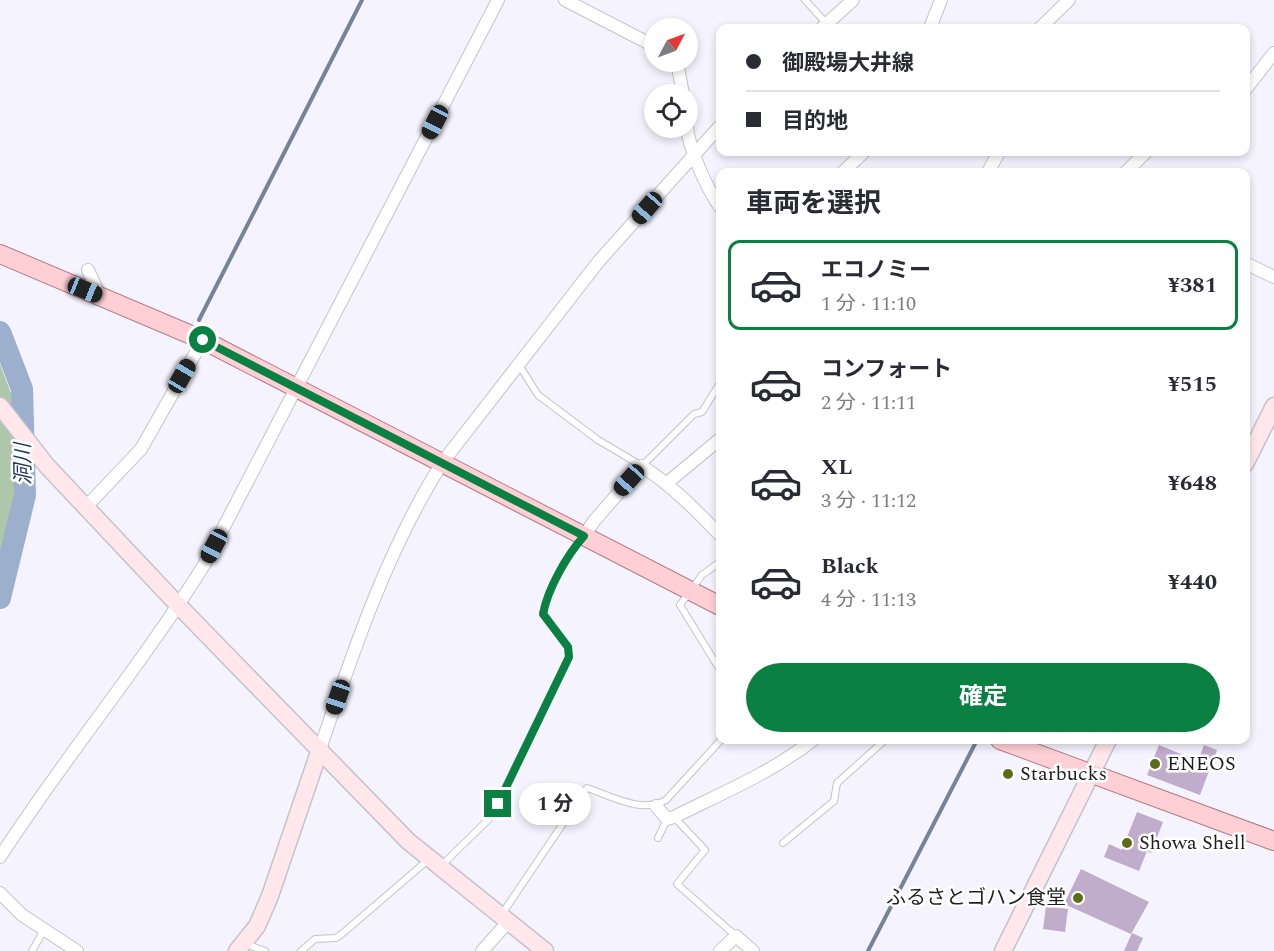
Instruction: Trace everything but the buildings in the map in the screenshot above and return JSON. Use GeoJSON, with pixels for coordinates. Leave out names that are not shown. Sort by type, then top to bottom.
{"type":"FeatureCollection","features":[{"type":"Feature","properties":{"kind":"main road"},"geometry":{"type":"LineString","coordinates":[[0,254],[203,340],[716,604]]}},
{"type":"Feature","properties":{"kind":"main road"},"geometry":{"type":"LineString","coordinates":[[1011,744],[1274,841]]}},
{"type":"Feature","properties":{"kind":"street"},"geometry":{"type":"LineString","coordinates":[[0,858],[31,809],[179,606],[204,565],[498,0]]}},
{"type":"Feature","properties":{"kind":"street"},"geometry":{"type":"LineString","coordinates":[[565,0],[644,41]]}},
{"type":"Feature","properties":{"kind":"street"},"geometry":{"type":"LineString","coordinates":[[827,24],[853,0]]}},
{"type":"Feature","properties":{"kind":"street"},"geometry":{"type":"LineString","coordinates":[[932,24],[941,0]]}},
{"type":"Feature","properties":{"kind":"street"},"geometry":{"type":"LineString","coordinates":[[1043,24],[1061,2]]}},
{"type":"Feature","properties":{"kind":"street"},"geometry":{"type":"LineString","coordinates":[[1250,84],[1274,53]]}},
{"type":"Feature","properties":{"kind":"street"},"geometry":{"type":"LineString","coordinates":[[241,947],[257,926],[270,896],[338,697],[384,579],[424,492],[442,463],[599,261],[716,130]]}},
{"type":"Feature","properties":{"kind":"street"},"geometry":{"type":"LineString","coordinates":[[690,138],[694,154],[716,199]]}},
{"type":"Feature","properties":{"kind":"street"},"geometry":{"type":"LineString","coordinates":[[847,168],[860,156]]}},
{"type":"Feature","properties":{"kind":"street"},"geometry":{"type":"LineString","coordinates":[[1130,168],[1142,156]]}},
{"type":"Feature","properties":{"kind":"street"},"geometry":{"type":"LineString","coordinates":[[1250,265],[1274,277]]}},
{"type":"Feature","properties":{"kind":"street"},"geometry":{"type":"LineString","coordinates":[[88,270],[100,297]]}},
{"type":"Feature","properties":{"kind":"street"},"geometry":{"type":"LineString","coordinates":[[86,507],[141,449],[203,340]]}},
{"type":"Feature","properties":{"kind":"street"},"geometry":{"type":"LineString","coordinates":[[1250,454],[1274,406]]}},
{"type":"Feature","properties":{"kind":"street"},"geometry":{"type":"LineString","coordinates":[[5,412],[47,466],[179,606],[408,841],[545,951]]}},
{"type":"Feature","properties":{"kind":"street"},"geometry":{"type":"LineString","coordinates":[[667,483],[716,442]]}},
{"type":"Feature","properties":{"kind":"street"},"geometry":{"type":"LineString","coordinates":[[584,536],[594,521],[642,466],[667,483],[691,504],[716,532]]}},
{"type":"Feature","properties":{"kind":"street"},"geometry":{"type":"LineString","coordinates":[[656,806],[670,818],[769,770],[807,744]]}},
{"type":"Feature","properties":{"kind":"street"},"geometry":{"type":"LineString","coordinates":[[1003,951],[1106,744]]}},
{"type":"Feature","properties":{"kind":"street"},"geometry":{"type":"LineString","coordinates":[[0,893],[22,915],[77,951]]}},
{"type":"Feature","properties":{"kind":"street"},"geometry":{"type":"LineString","coordinates":[[482,951],[505,918]]}},
{"type":"Feature","properties":{"kind":"street"},"geometry":{"type":"LineString","coordinates":[[720,951],[736,936],[753,951]]}},
{"type":"Feature","properties":{"kind":"lane"},"geometry":{"type":"LineString","coordinates":[[805,0],[823,24]]}},
{"type":"Feature","properties":{"kind":"lane"},"geometry":{"type":"LineString","coordinates":[[519,364],[538,395],[598,440],[642,466],[694,414],[702,412],[716,389]]}},
{"type":"Feature","properties":{"kind":"lane"},"geometry":{"type":"LineString","coordinates":[[301,951],[315,939],[336,938],[491,817],[569,657],[568,647],[543,614],[545,603],[571,551],[584,536]]}},
{"type":"Feature","properties":{"kind":"lane"},"geometry":{"type":"LineString","coordinates":[[716,565],[702,575],[680,605],[716,664]]}},
{"type":"Feature","properties":{"kind":"lane"},"geometry":{"type":"LineString","coordinates":[[505,918],[587,788],[638,806],[656,806],[666,800],[716,744]]}},
{"type":"Feature","properties":{"kind":"lane"},"geometry":{"type":"LineString","coordinates":[[783,843],[834,801],[837,783],[881,744]]}},
{"type":"Feature","properties":{"kind":"lane"},"geometry":{"type":"LineString","coordinates":[[658,838],[670,818],[705,850],[677,884],[736,936]]}},
{"type":"Feature","properties":{"kind":"lane"},"geometry":{"type":"LineString","coordinates":[[32,951],[44,929]]}},
{"type":"Feature","properties":{"kind":"lane"},"geometry":{"type":"LineString","coordinates":[[241,947],[265,951]]}},
{"type":"Feature","properties":{"kind":"green space"},"geometry":{"type":"Polygon","coordinates":[[[0,364],[15,404],[17,500],[0,567],[0,364]]]}},
{"type":"Feature","properties":{"kind":"waterway"},"geometry":{"type":"LineString","coordinates":[[199,320],[362,0]]}},
{"type":"Feature","properties":{"kind":"waterway","name":"洞川"},"geometry":{"type":"LineString","coordinates":[[0,332],[22,389],[25,495],[0,598]]}},
{"type":"Feature","properties":{"kind":"waterway"},"geometry":{"type":"LineString","coordinates":[[868,951],[975,744]]}},
{"type":"Feature","properties":{"kind":"place","name":"ENEOS"},"geometry":{"type":"Point","coordinates":[1155,764]}},
{"type":"Feature","properties":{"kind":"place","name":"Starbucks"},"geometry":{"type":"Point","coordinates":[1008,774]}},
{"type":"Feature","properties":{"kind":"place","name":"Showa Shell"},"geometry":{"type":"Point","coordinates":[1127,843]}},
{"type":"Feature","properties":{"kind":"place","name":"ふるさとゴハン食堂"},"geometry":{"type":"Point","coordinates":[1078,898]}},
{"type":"Feature","properties":{"kind":"route"},"geometry":{"type":"LineString","coordinates":[[203,340],[584,536],[571,551],[545,603],[543,614],[568,647],[569,657],[498,804]]}}]}
